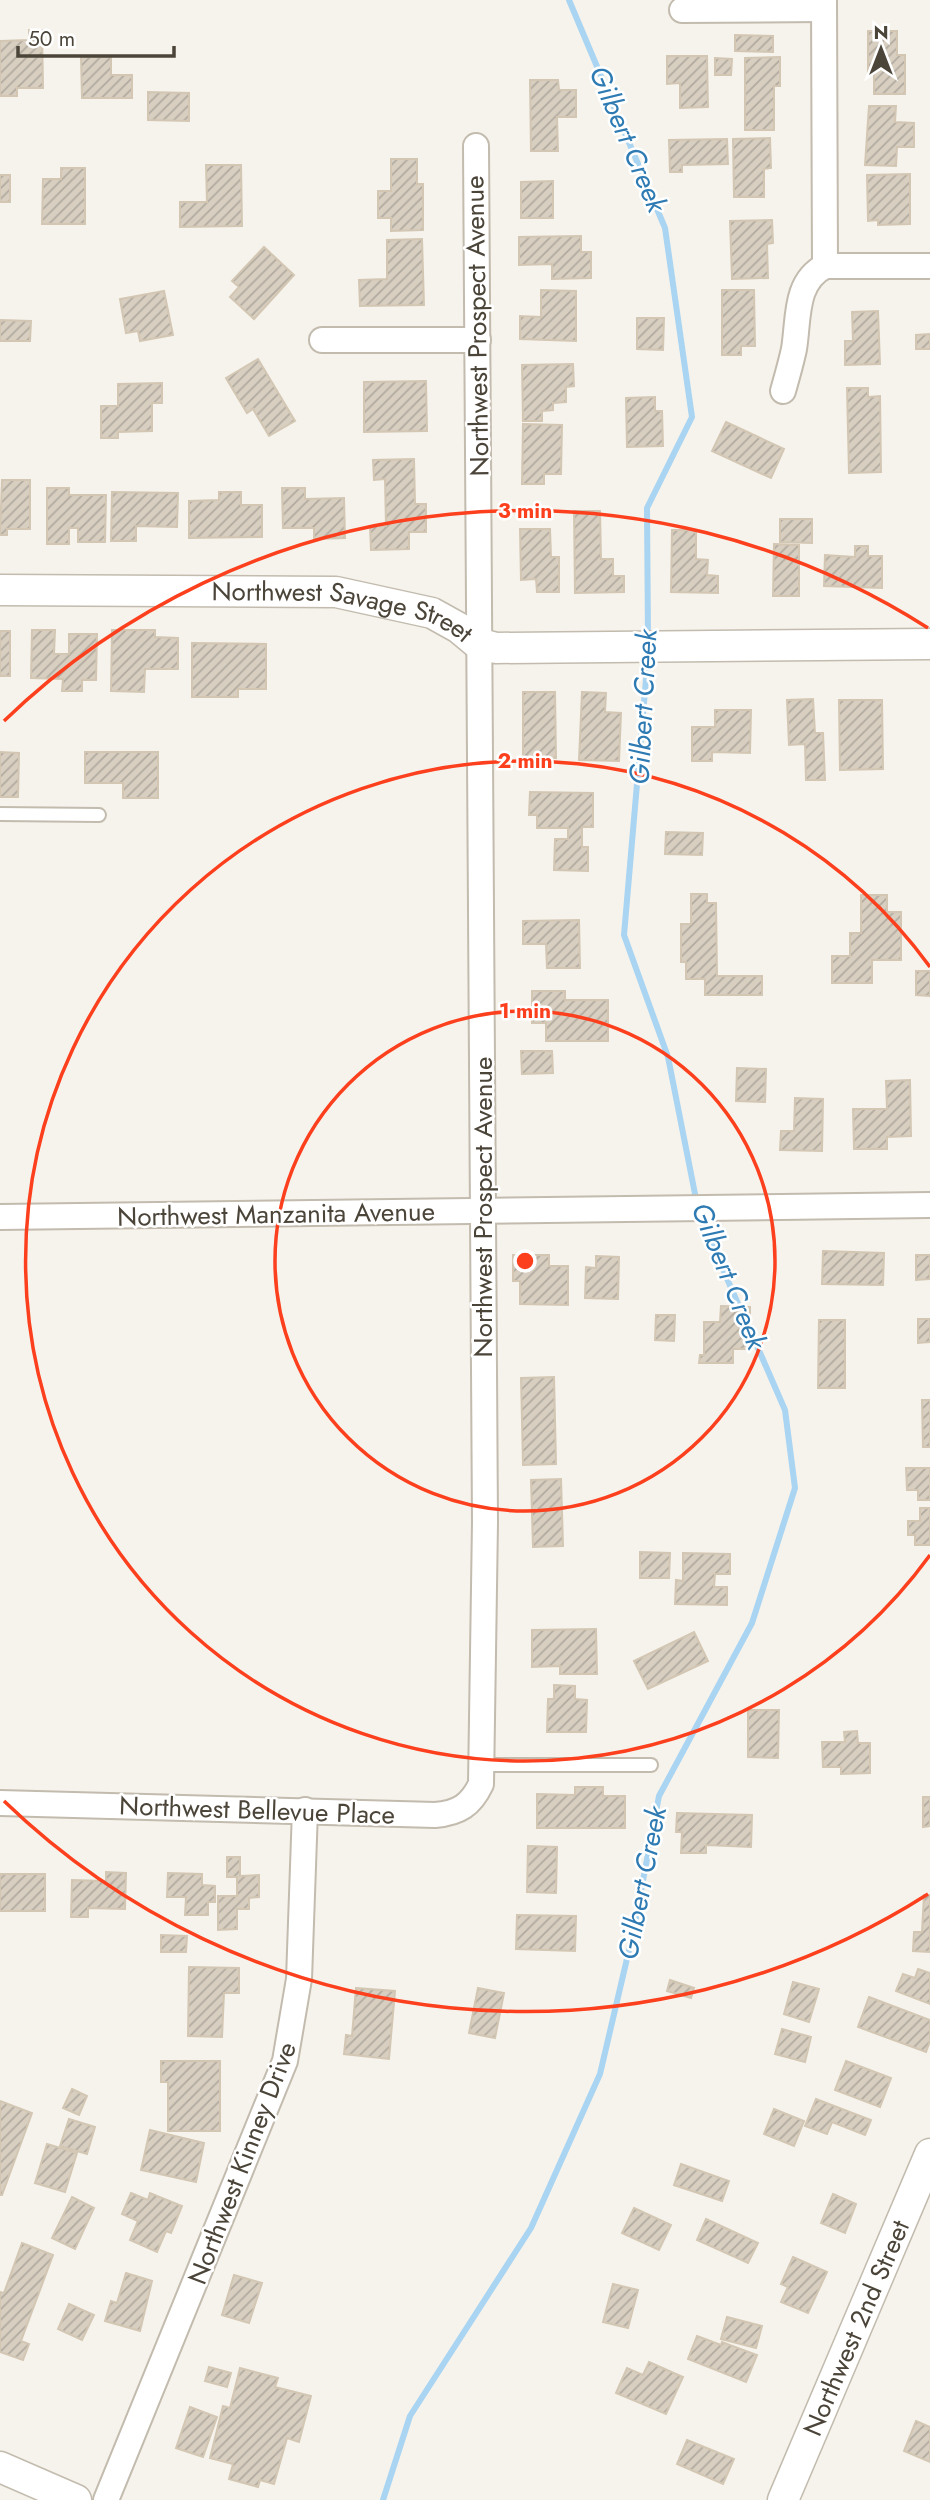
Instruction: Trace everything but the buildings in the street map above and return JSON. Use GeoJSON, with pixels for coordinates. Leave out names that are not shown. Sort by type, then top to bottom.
{"type":"FeatureCollection","features":[{"type":"Feature","properties":{"kind":"street"},"geometry":{"type":"LineString","coordinates":[[682,10],[824,4],[825,266]]}},
{"type":"Feature","properties":{"kind":"street","name":"Northwest Prospect Avenue"},"geometry":{"type":"LineString","coordinates":[[475,146],[480,569],[477,643],[483,1212],[484,1765]]}},
{"type":"Feature","properties":{"kind":"street"},"geometry":{"type":"LineString","coordinates":[[783,391],[794,347],[801,294],[816,271],[825,266],[930,266]]}},
{"type":"Feature","properties":{"kind":"street"},"geometry":{"type":"LineString","coordinates":[[322,340],[478,340]]}},
{"type":"Feature","properties":{"kind":"street","name":"Northwest Savage Street"},"geometry":{"type":"LineString","coordinates":[[0,590],[336,592],[432,614],[459,628],[477,643],[496,648],[930,644]]}},
{"type":"Feature","properties":{"kind":"street","name":"Northwest Manzanita Avenue"},"geometry":{"type":"LineString","coordinates":[[0,1217],[930,1205]]}},
{"type":"Feature","properties":{"kind":"street","name":"Northwest Bellevue Place"},"geometry":{"type":"LineString","coordinates":[[0,1803],[455,1813],[476,1794],[481,1784],[484,1765]]}},
{"type":"Feature","properties":{"kind":"street","name":"Northwest Kinney Drive"},"geometry":{"type":"LineString","coordinates":[[106,2500],[285,2061],[299,1979],[304,1810]]}},
{"type":"Feature","properties":{"kind":"street","name":"Northwest 2nd Street"},"geometry":{"type":"LineString","coordinates":[[783,2500],[930,2154]]}},
{"type":"Feature","properties":{"kind":"street"},"geometry":{"type":"LineString","coordinates":[[0,2467],[76,2500]]}},
{"type":"Feature","properties":{"kind":"lane"},"geometry":{"type":"LineString","coordinates":[[0,814],[99,815]]}},
{"type":"Feature","properties":{"kind":"lane"},"geometry":{"type":"LineString","coordinates":[[484,1765],[652,1765]]}},
{"type":"Feature","properties":{"kind":"waterway","name":"Gilbert Creek"},"geometry":{"type":"LineString","coordinates":[[569,0],[665,228],[692,417],[647,508],[648,638]]}},
{"type":"Feature","properties":{"kind":"waterway","name":"Gilbert Creek"},"geometry":{"type":"LineString","coordinates":[[648,656],[624,935],[668,1057],[697,1204]]}},
{"type":"Feature","properties":{"kind":"waterway","name":"Gilbert Creek"},"geometry":{"type":"LineString","coordinates":[[699,1214],[742,1313]]}},
{"type":"Feature","properties":{"kind":"waterway","name":"Gilbert Creek"},"geometry":{"type":"LineString","coordinates":[[383,2500],[410,2416],[531,2228],[600,2074],[633,1933],[659,1796],[752,1623],[795,1488],[785,1410],[747,1323]]}}]}
